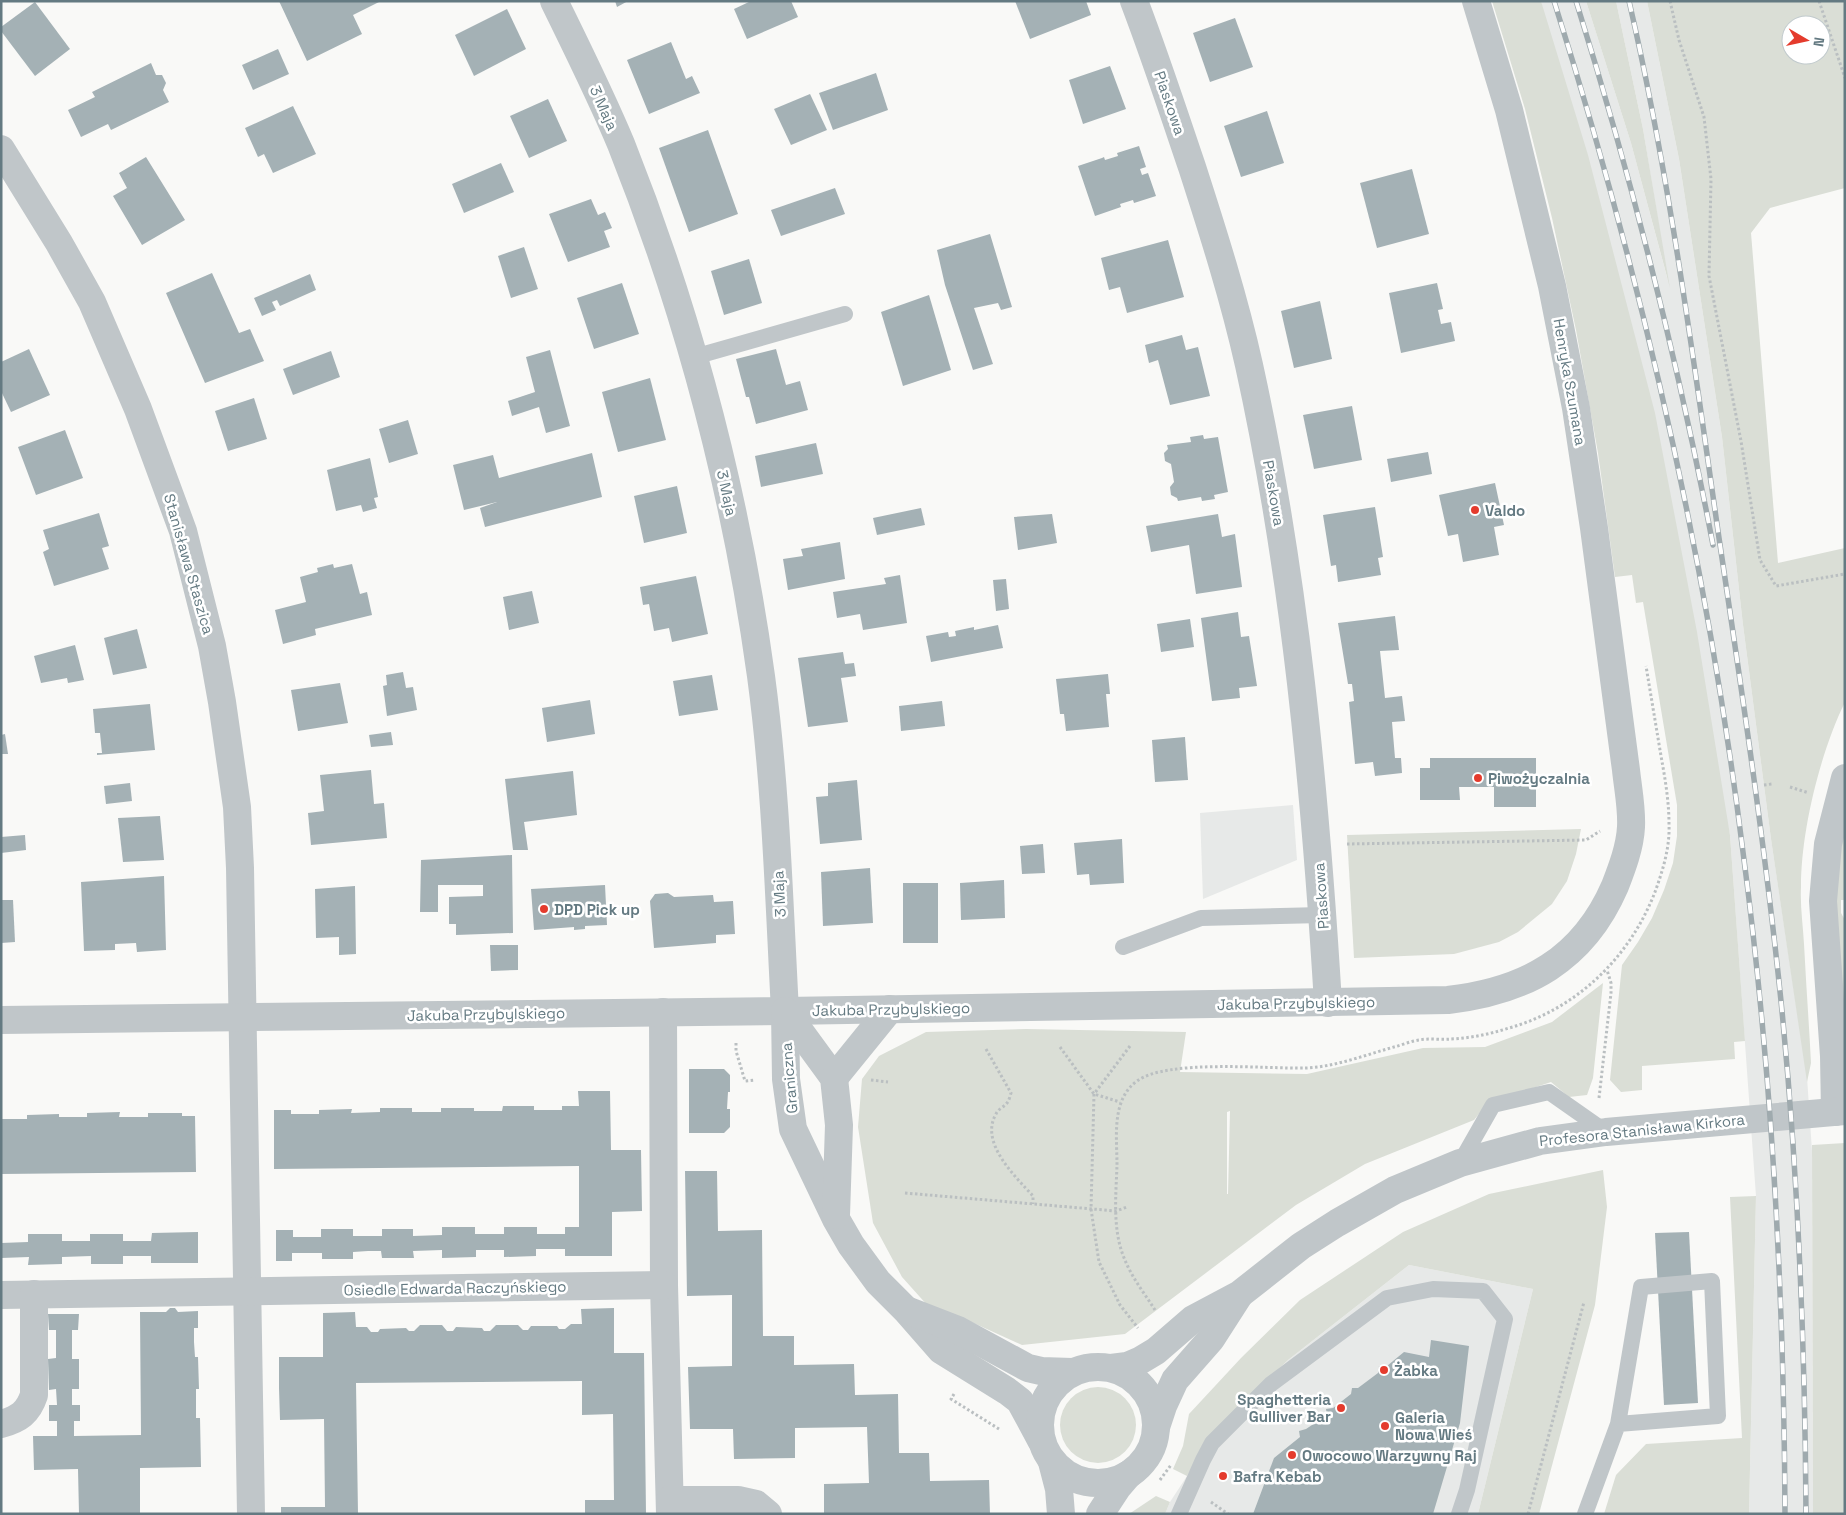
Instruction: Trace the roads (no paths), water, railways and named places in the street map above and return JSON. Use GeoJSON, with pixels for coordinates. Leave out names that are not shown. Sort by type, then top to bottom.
{"type":"FeatureCollection","features":[{"type":"Feature","properties":{"kind":"street","name":"3 Maja"},"geometry":{"type":"LineString","coordinates":[[554,1],[620,142],[656,238],[713,424],[746,583],[761,676],[777,863],[785,1011]]}},
{"type":"Feature","properties":{"kind":"street","name":"Piaskowa"},"geometry":{"type":"LineString","coordinates":[[1134,1],[1180,131],[1230,292],[1266,445],[1284,552],[1310,754],[1328,1003]]}},
{"type":"Feature","properties":{"kind":"street","name":"Henryka Szumana"},"geometry":{"type":"LineString","coordinates":[[1476,1],[1509,110],[1554,295],[1576,408],[1626,770]]}},
{"type":"Feature","properties":{"kind":"street","name":"Stanisława Staszica"},"geometry":{"type":"LineString","coordinates":[[1,149],[92,302],[138,409],[183,530],[193,564],[216,664],[230,749],[237,807],[240,868],[242,1017]]}},
{"type":"Feature","properties":{"kind":"street","name":"Jakuba Przybylskiego"},"geometry":{"type":"LineString","coordinates":[[1,1020],[1328,1003],[1448,1000],[1481,996],[1498,992],[1528,980],[1554,964],[1573,948],[1601,914],[1620,874],[1631,828],[1626,770]]}},
{"type":"Feature","properties":{"kind":"street"},"geometry":{"type":"LineString","coordinates":[[1840,1111],[1834,1056],[1823,902],[1828,844],[1845,778]]}},
{"type":"Feature","properties":{"kind":"street"},"geometry":{"type":"LineString","coordinates":[[836,1218],[839,1125],[834,1078],[890,1009]]}},
{"type":"Feature","properties":{"kind":"street","name":"Graniczna"},"geometry":{"type":"LineString","coordinates":[[785,1011],[834,1078]]}},
{"type":"Feature","properties":{"kind":"street","name":"Graniczna"},"geometry":{"type":"LineString","coordinates":[[785,1011],[786,1079],[793,1129],[836,1218],[865,1265],[878,1282],[906,1310],[941,1350],[1007,1391],[1020,1402],[1047,1451],[1059,1489],[1061,1514]]}},
{"type":"Feature","properties":{"kind":"street"},"geometry":{"type":"LineString","coordinates":[[663,1012],[664,1285],[670,1507],[738,1500],[756,1504],[768,1514]]}},
{"type":"Feature","properties":{"kind":"street"},"geometry":{"type":"LineString","coordinates":[[242,1017],[251,1514]]}},
{"type":"Feature","properties":{"kind":"street","name":"Profesora Stanisława Kirkora"},"geometry":{"type":"LineString","coordinates":[[1111,1368],[1127,1366],[1156,1351],[1168,1326],[1193,1319],[1240,1294],[1301,1246],[1337,1223],[1395,1190],[1460,1163],[1540,1141],[1606,1132],[1840,1111]]}},
{"type":"Feature","properties":{"kind":"street","name":"Osiedle Edwarda Raczyńskiego"},"geometry":{"type":"LineString","coordinates":[[1,1295],[664,1285]]}},
{"type":"Feature","properties":{"kind":"street"},"geometry":{"type":"LineString","coordinates":[[1,1424],[16,1420],[26,1412],[31,1405],[34,1395],[34,1294]]}},
{"type":"Feature","properties":{"kind":"street","name":"Profesora Stanisława Kirkora"},"geometry":{"type":"LineString","coordinates":[[1156,1427],[1175,1380],[1211,1339],[1240,1294]]}},
{"type":"Feature","properties":{"kind":"street","name":"Graniczna"},"geometry":{"type":"LineString","coordinates":[[906,1310],[958,1330],[1028,1368],[1041,1371],[1072,1372]]}},
{"type":"Feature","properties":{"kind":"street"},"geometry":{"type":"LineString","coordinates":[[1098,1366],[1111,1368],[1129,1376],[1144,1389],[1151,1401],[1156,1427],[1154,1441],[1149,1454],[1140,1465],[1118,1480],[1095,1484],[1071,1477],[1047,1451],[1039,1427],[1044,1401],[1061,1380],[1072,1372],[1098,1366]]}},
{"type":"Feature","properties":{"kind":"street"},"geometry":{"type":"LineString","coordinates":[[1100,1514],[1129,1474]]}},
{"type":"Feature","properties":{"kind":"lane"},"geometry":{"type":"LineString","coordinates":[[694,357],[845,314]]}},
{"type":"Feature","properties":{"kind":"lane"},"geometry":{"type":"LineString","coordinates":[[1123,946],[1201,918],[1322,915]]}},
{"type":"Feature","properties":{"kind":"lane"},"geometry":{"type":"LineString","coordinates":[[1460,1163],[1493,1105],[1548,1092],[1606,1132]]}},
{"type":"Feature","properties":{"kind":"lane"},"geometry":{"type":"LineString","coordinates":[[1585,1514],[1618,1424],[1641,1287],[1712,1281],[1718,1416],[1618,1424]]}},
{"type":"Feature","properties":{"kind":"lane"},"geometry":{"type":"LineString","coordinates":[[1179,1514],[1212,1443],[1271,1384],[1387,1298],[1433,1289],[1483,1291],[1505,1319],[1467,1490],[1459,1514]]}},
{"type":"Feature","properties":{"kind":"railway"},"geometry":{"type":"LineString","coordinates":[[1554,1],[1616,210],[1668,422],[1711,636],[1728,744],[1753,934],[1769,1099],[1779,1265],[1785,1514]]}},
{"type":"Feature","properties":{"kind":"railway"},"geometry":{"type":"LineString","coordinates":[[1576,1],[1635,203],[1685,408],[1713,545]]}},
{"type":"Feature","properties":{"kind":"railway"},"geometry":{"type":"LineString","coordinates":[[1629,1],[1657,134],[1680,268],[1745,711],[1775,943],[1787,1065],[1800,1257],[1806,1514]]}},
{"type":"Feature","properties":{"kind":"place","name":"Valdo"},"geometry":{"type":"Point","coordinates":[1475,510]}},
{"type":"Feature","properties":{"kind":"place","name":"Piwożyczalnia"},"geometry":{"type":"Point","coordinates":[1478,778]}},
{"type":"Feature","properties":{"kind":"place","name":"DPD Pick up"},"geometry":{"type":"Point","coordinates":[544,909]}},
{"type":"Feature","properties":{"kind":"place","name":"Żabka"},"geometry":{"type":"Point","coordinates":[1384,1370]}},
{"type":"Feature","properties":{"kind":"place","name":"Spaghetteria Gulliver Bar"},"geometry":{"type":"Point","coordinates":[1341,1408]}},
{"type":"Feature","properties":{"kind":"place","name":"Galeria Nowa Wieś"},"geometry":{"type":"Point","coordinates":[1385,1426]}},
{"type":"Feature","properties":{"kind":"place","name":"Owocowo Warzywny Raj"},"geometry":{"type":"Point","coordinates":[1292,1455]}},
{"type":"Feature","properties":{"kind":"place","name":"Bafra Kebab"},"geometry":{"type":"Point","coordinates":[1223,1476]}}]}
